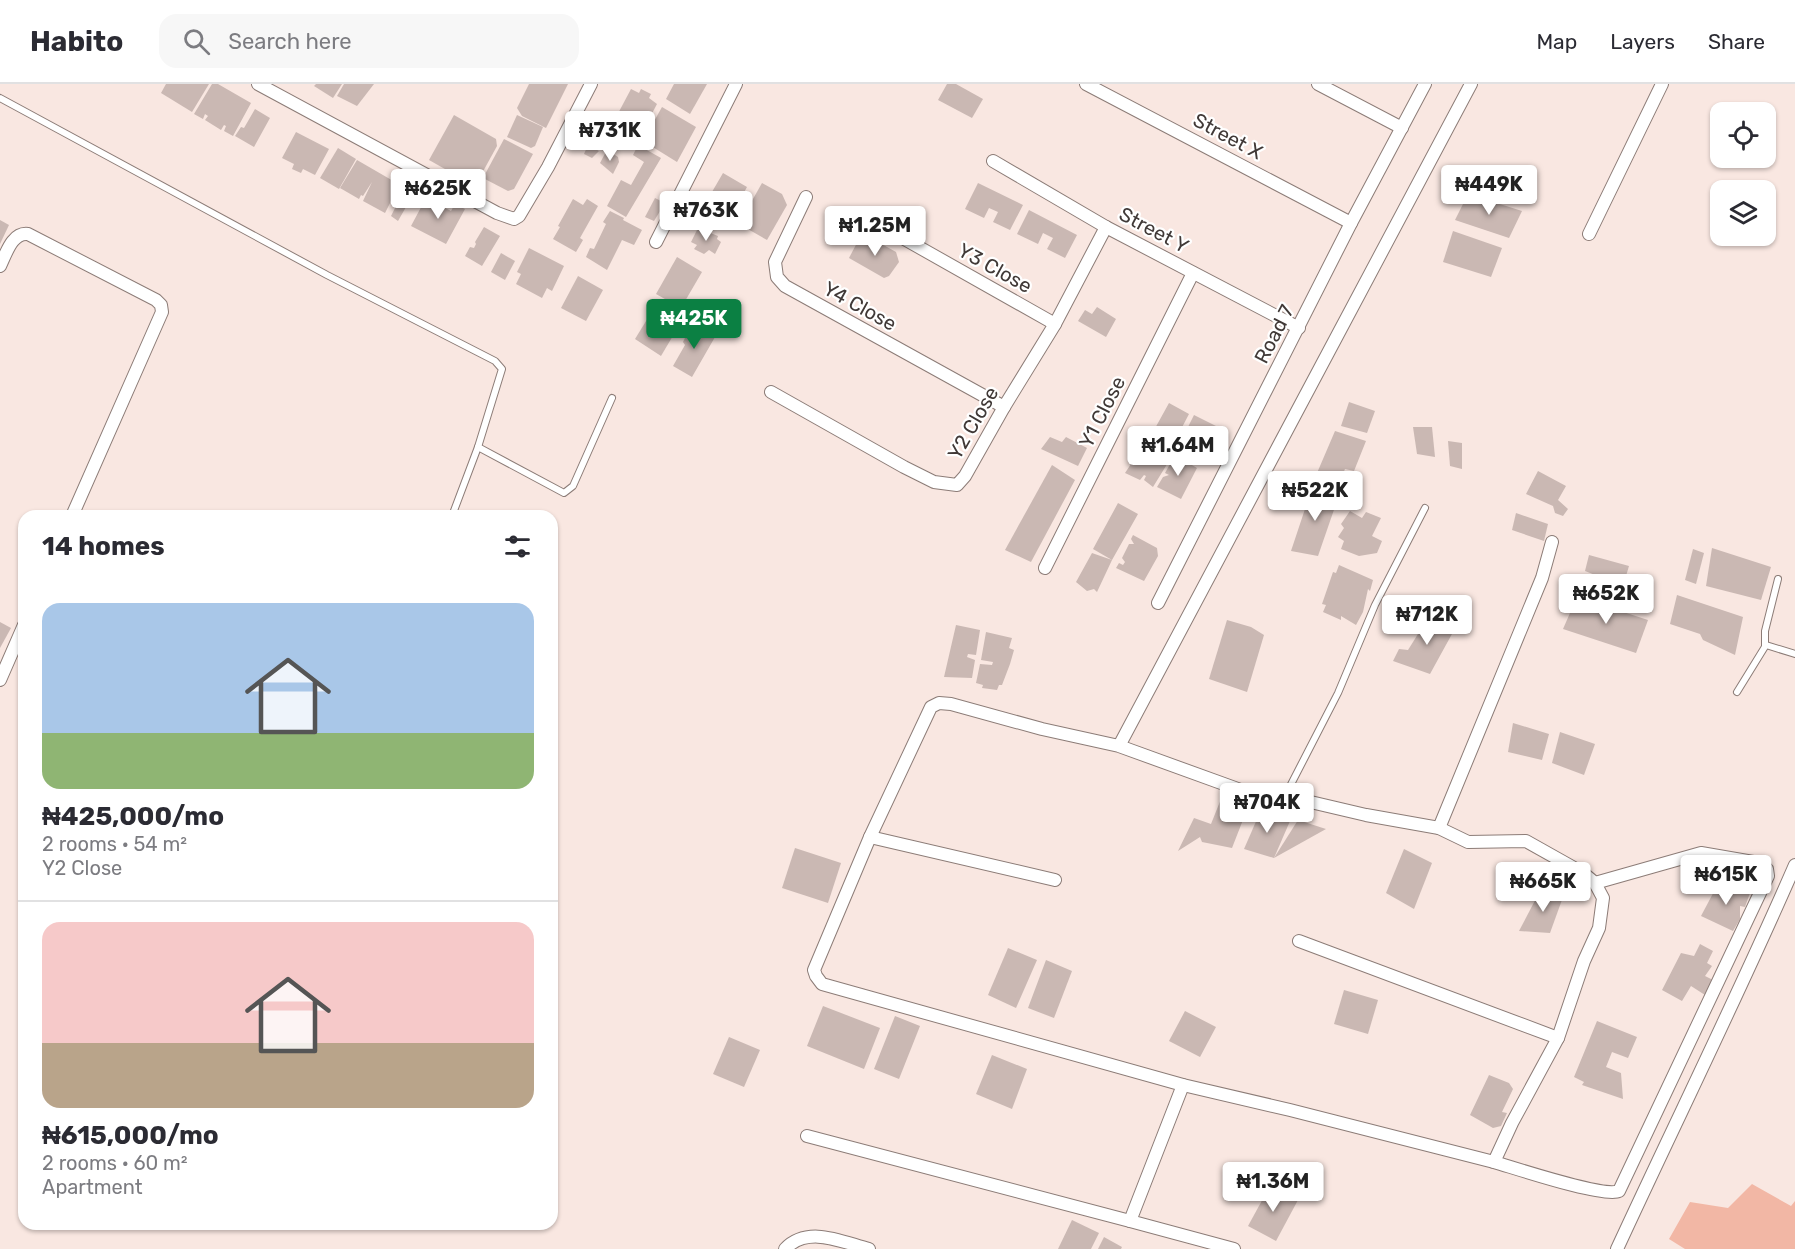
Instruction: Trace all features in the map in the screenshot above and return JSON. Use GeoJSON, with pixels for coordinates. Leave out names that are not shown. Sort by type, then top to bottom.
{"type":"FeatureCollection","features":[{"type":"Feature","properties":{"kind":"street"},"geometry":{"type":"LineString","coordinates":[[258,84],[511,219],[519,216],[548,167],[591,84]]}},
{"type":"Feature","properties":{"kind":"street"},"geometry":{"type":"LineString","coordinates":[[656,242],[736,84]]}},
{"type":"Feature","properties":{"kind":"street","name":"Street X"},"geometry":{"type":"LineString","coordinates":[[1086,84],[1351,223]]}},
{"type":"Feature","properties":{"kind":"street"},"geometry":{"type":"LineString","coordinates":[[1318,84],[1402,128]]}},
{"type":"Feature","properties":{"kind":"street","name":"Road 7"},"geometry":{"type":"LineString","coordinates":[[1158,603],[1351,223],[1425,84]]}},
{"type":"Feature","properties":{"kind":"street"},"geometry":{"type":"LineString","coordinates":[[1119,747],[1471,84]]}},
{"type":"Feature","properties":{"kind":"street"},"geometry":{"type":"LineString","coordinates":[[1589,234],[1662,84]]}},
{"type":"Feature","properties":{"kind":"street","name":"Street Y"},"geometry":{"type":"LineString","coordinates":[[993,161],[1106,227],[1299,328]]}},
{"type":"Feature","properties":{"kind":"street","name":"Y4 Close"},"geometry":{"type":"LineString","coordinates":[[806,197],[775,262],[777,277],[785,286],[1004,407]]}},
{"type":"Feature","properties":{"kind":"street","name":"Y2 Close"},"geometry":{"type":"LineString","coordinates":[[771,392],[934,482],[957,485],[965,476],[1055,324],[1106,227]]}},
{"type":"Feature","properties":{"kind":"street","name":"Y3 Close"},"geometry":{"type":"LineString","coordinates":[[885,228],[1055,324]]}},
{"type":"Feature","properties":{"kind":"street"},"geometry":{"type":"LineString","coordinates":[[0,266],[16,236],[21,233],[28,234],[156,300],[162,312],[75,510]]}},
{"type":"Feature","properties":{"kind":"street","name":"Y1 Close"},"geometry":{"type":"LineString","coordinates":[[1045,568],[1193,273]]}},
{"type":"Feature","properties":{"kind":"street"},"geometry":{"type":"LineString","coordinates":[[1438,828],[1542,578],[1552,542]]}},
{"type":"Feature","properties":{"kind":"street"},"geometry":{"type":"LineString","coordinates":[[0,680],[18,639]]}},
{"type":"Feature","properties":{"kind":"street"},"geometry":{"type":"LineString","coordinates":[[1494,1162],[1512,1123],[1558,1038],[1584,960],[1599,928],[1603,898],[1595,883],[1583,873],[1526,841],[1468,842],[1438,828],[1285,796],[1245,792],[1119,747],[951,704],[939,703],[931,707],[923,720],[870,837],[814,970],[822,984],[1183,1085],[1494,1162],[1593,1190],[1615,1193],[1619,1191],[1768,876],[1767,868],[1759,863],[1701,853],[1595,883]]}},
{"type":"Feature","properties":{"kind":"street"},"geometry":{"type":"LineString","coordinates":[[870,837],[1055,880]]}},
{"type":"Feature","properties":{"kind":"street"},"geometry":{"type":"LineString","coordinates":[[1617,1249],[1702,1064],[1747,975],[1795,865]]}},
{"type":"Feature","properties":{"kind":"street"},"geometry":{"type":"LineString","coordinates":[[1299,941],[1558,1038]]}},
{"type":"Feature","properties":{"kind":"street"},"geometry":{"type":"LineString","coordinates":[[1130,1221],[1183,1085]]}},
{"type":"Feature","properties":{"kind":"street"},"geometry":{"type":"LineString","coordinates":[[807,1136],[1234,1249]]}},
{"type":"Feature","properties":{"kind":"street"},"geometry":{"type":"LineString","coordinates":[[785,1249],[793,1241],[816,1235],[869,1249]]}},
{"type":"Feature","properties":{"kind":"lane"},"geometry":{"type":"LineString","coordinates":[[0,98],[327,275],[495,361],[502,369],[454,510]]}},
{"type":"Feature","properties":{"kind":"lane"},"geometry":{"type":"LineString","coordinates":[[477,447],[564,493],[573,486],[612,398]]}},
{"type":"Feature","properties":{"kind":"lane"},"geometry":{"type":"LineString","coordinates":[[1285,796],[1338,693],[1375,605],[1425,508]]}},
{"type":"Feature","properties":{"kind":"lane"},"geometry":{"type":"LineString","coordinates":[[1737,692],[1765,646],[1765,631],[1778,579]]}},
{"type":"Feature","properties":{"kind":"lane"},"geometry":{"type":"LineString","coordinates":[[1765,646],[1772,646],[1795,654]]}},
{"type":"Feature","properties":{"kind":"shaded area"},"geometry":{"type":"Polygon","coordinates":[[[1752,1184],[1791,1206],[1795,1201],[1795,1249],[1685,1249],[1669,1239],[1690,1202],[1728,1208],[1752,1184]]]}},
{"type":"Feature","properties":{"kind":"building"},"geometry":{"type":"Polygon","coordinates":[[[166,84],[209,84],[192,112],[161,93],[166,84]]]}},
{"type":"Feature","properties":{"kind":"building"},"geometry":{"type":"Polygon","coordinates":[[[212,84],[218,84],[251,103],[233,136],[224,131],[226,126],[224,125],[221,130],[205,120],[208,116],[205,114],[203,119],[194,114],[212,84]]]}},
{"type":"Feature","properties":{"kind":"building"},"geometry":{"type":"Polygon","coordinates":[[[316,84],[342,84],[333,98],[314,86],[316,84]]]}},
{"type":"Feature","properties":{"kind":"building"},"geometry":{"type":"Polygon","coordinates":[[[344,84],[374,84],[357,106],[337,96],[344,84]]]}},
{"type":"Feature","properties":{"kind":"building"},"geometry":{"type":"Polygon","coordinates":[[[529,84],[568,84],[546,128],[522,116],[517,108],[529,84]]]}},
{"type":"Feature","properties":{"kind":"building"},"geometry":{"type":"Polygon","coordinates":[[[674,84],[707,84],[690,114],[666,99],[674,84]]]}},
{"type":"Feature","properties":{"kind":"building"},"geometry":{"type":"Polygon","coordinates":[[[947,84],[956,84],[983,99],[972,118],[938,100],[947,84]]]}},
{"type":"Feature","properties":{"kind":"building"},"geometry":{"type":"Polygon","coordinates":[[[631,89],[639,93],[641,89],[651,94],[649,98],[657,104],[640,136],[634,132],[632,135],[621,129],[623,125],[614,121],[631,89]]]}},
{"type":"Feature","properties":{"kind":"building"},"geometry":{"type":"Polygon","coordinates":[[[662,107],[696,127],[677,162],[643,141],[662,107]]]}},
{"type":"Feature","properties":{"kind":"building"},"geometry":{"type":"Polygon","coordinates":[[[255,109],[270,118],[254,147],[235,136],[241,127],[244,128],[255,109]]]}},
{"type":"Feature","properties":{"kind":"building"},"geometry":{"type":"Polygon","coordinates":[[[454,115],[496,139],[497,146],[475,186],[429,160],[454,115]]]}},
{"type":"Feature","properties":{"kind":"building"},"geometry":{"type":"Polygon","coordinates":[[[517,115],[543,127],[535,146],[531,148],[507,137],[517,115]]]}},
{"type":"Feature","properties":{"kind":"building"},"geometry":{"type":"Polygon","coordinates":[[[296,132],[329,149],[315,175],[303,169],[301,173],[292,169],[294,164],[282,158],[296,132]]]}},
{"type":"Feature","properties":{"kind":"building"},"geometry":{"type":"Polygon","coordinates":[[[504,139],[533,154],[514,189],[508,191],[483,178],[504,139]]]}},
{"type":"Feature","properties":{"kind":"building"},"geometry":{"type":"Polygon","coordinates":[[[588,145],[599,151],[592,158],[584,154],[588,145]]]}},
{"type":"Feature","properties":{"kind":"building"},"geometry":{"type":"Polygon","coordinates":[[[638,145],[661,158],[626,217],[607,206],[621,180],[631,185],[644,162],[633,155],[638,145]]]}},
{"type":"Feature","properties":{"kind":"building"},"geometry":{"type":"Polygon","coordinates":[[[338,148],[356,159],[339,189],[320,178],[338,148]]]}},
{"type":"Feature","properties":{"kind":"building"},"geometry":{"type":"Polygon","coordinates":[[[607,150],[618,157],[619,162],[613,174],[600,163],[607,150]]]}},
{"type":"Feature","properties":{"kind":"building"},"geometry":{"type":"Polygon","coordinates":[[[357,160],[414,193],[398,221],[391,216],[397,204],[391,201],[385,213],[363,201],[372,182],[359,199],[340,188],[357,160]]]}},
{"type":"Feature","properties":{"kind":"building"},"geometry":{"type":"Polygon","coordinates":[[[723,173],[747,187],[741,198],[735,195],[717,227],[698,216],[723,173]]]}},
{"type":"Feature","properties":{"kind":"building"},"geometry":{"type":"Polygon","coordinates":[[[762,183],[782,194],[787,205],[767,240],[739,224],[762,183]]]}},
{"type":"Feature","properties":{"kind":"building"},"geometry":{"type":"Polygon","coordinates":[[[978,183],[1023,205],[1010,230],[993,222],[998,212],[989,208],[984,218],[965,209],[978,183]]]}},
{"type":"Feature","properties":{"kind":"building"},"geometry":{"type":"Polygon","coordinates":[[[1468,194],[1522,211],[1509,238],[1455,220],[1468,194]]]}},
{"type":"Feature","properties":{"kind":"building"},"geometry":{"type":"Polygon","coordinates":[[[426,198],[451,211],[455,204],[465,209],[446,244],[411,226],[426,198]]]}},
{"type":"Feature","properties":{"kind":"building"},"geometry":{"type":"Polygon","coordinates":[[[655,198],[665,203],[654,221],[645,217],[655,198]]]}},
{"type":"Feature","properties":{"kind":"building"},"geometry":{"type":"Polygon","coordinates":[[[573,199],[583,205],[587,199],[598,206],[580,238],[583,240],[576,252],[553,239],[573,199]]]}},
{"type":"Feature","properties":{"kind":"building"},"geometry":{"type":"Polygon","coordinates":[[[1029,210],[1077,235],[1065,258],[1047,249],[1053,238],[1043,233],[1038,244],[1017,234],[1029,210]]]}},
{"type":"Feature","properties":{"kind":"building"},"geometry":{"type":"Polygon","coordinates":[[[610,211],[642,230],[634,245],[622,240],[607,270],[586,257],[590,248],[594,249],[606,224],[603,222],[610,211]]]}},
{"type":"Feature","properties":{"kind":"building"},"geometry":{"type":"Polygon","coordinates":[[[0,220],[9,225],[0,244],[0,220]]]}},
{"type":"Feature","properties":{"kind":"building"},"geometry":{"type":"Polygon","coordinates":[[[484,227],[500,236],[482,266],[465,256],[470,247],[474,248],[484,227]]]}},
{"type":"Feature","properties":{"kind":"building"},"geometry":{"type":"Polygon","coordinates":[[[698,228],[718,236],[717,239],[721,242],[715,254],[709,250],[704,254],[694,249],[697,245],[691,242],[698,228]]]}},
{"type":"Feature","properties":{"kind":"building"},"geometry":{"type":"Polygon","coordinates":[[[1453,231],[1502,248],[1491,277],[1443,262],[1453,231]]]}},
{"type":"Feature","properties":{"kind":"building"},"geometry":{"type":"Polygon","coordinates":[[[869,237],[896,252],[899,262],[889,276],[884,278],[849,258],[859,239],[869,237]]]}},
{"type":"Feature","properties":{"kind":"building"},"geometry":{"type":"Polygon","coordinates":[[[529,248],[564,266],[552,291],[547,288],[542,298],[516,284],[521,274],[517,272],[529,248]]]}},
{"type":"Feature","properties":{"kind":"building"},"geometry":{"type":"Polygon","coordinates":[[[501,253],[515,261],[505,280],[491,272],[501,253]]]}},
{"type":"Feature","properties":{"kind":"building"},"geometry":{"type":"Polygon","coordinates":[[[677,257],[702,272],[681,308],[656,294],[677,257]]]}},
{"type":"Feature","properties":{"kind":"building"},"geometry":{"type":"Polygon","coordinates":[[[578,276],[603,290],[586,321],[561,308],[578,276]]]}},
{"type":"Feature","properties":{"kind":"building"},"geometry":{"type":"Polygon","coordinates":[[[659,300],[684,317],[661,356],[635,339],[659,300]]]}},
{"type":"Feature","properties":{"kind":"building"},"geometry":{"type":"Polygon","coordinates":[[[1097,307],[1116,319],[1106,337],[1078,321],[1085,310],[1092,314],[1097,307]]]}},
{"type":"Feature","properties":{"kind":"building"},"geometry":{"type":"Polygon","coordinates":[[[692,324],[715,337],[692,377],[673,366],[685,345],[683,342],[692,324]]]}},
{"type":"Feature","properties":{"kind":"building"},"geometry":{"type":"Polygon","coordinates":[[[1349,402],[1375,411],[1367,433],[1341,426],[1349,402]]]}},
{"type":"Feature","properties":{"kind":"building"},"geometry":{"type":"Polygon","coordinates":[[[1169,403],[1189,414],[1177,437],[1179,438],[1168,454],[1148,441],[1169,403]]]}},
{"type":"Feature","properties":{"kind":"building"},"geometry":{"type":"Polygon","coordinates":[[[1194,415],[1218,427],[1207,450],[1194,444],[1191,449],[1183,445],[1187,435],[1185,433],[1194,415]]]}},
{"type":"Feature","properties":{"kind":"building"},"geometry":{"type":"Polygon","coordinates":[[[1413,427],[1432,427],[1435,457],[1417,454],[1413,427]]]}},
{"type":"Feature","properties":{"kind":"building"},"geometry":{"type":"Polygon","coordinates":[[[1335,431],[1366,441],[1354,471],[1345,469],[1340,481],[1317,473],[1335,431]]]}},
{"type":"Feature","properties":{"kind":"building"},"geometry":{"type":"Polygon","coordinates":[[[1050,437],[1062,442],[1066,437],[1087,448],[1078,466],[1041,449],[1050,437]]]}},
{"type":"Feature","properties":{"kind":"building"},"geometry":{"type":"Polygon","coordinates":[[[1448,441],[1462,443],[1462,469],[1450,466],[1448,441]]]}},
{"type":"Feature","properties":{"kind":"building"},"geometry":{"type":"Polygon","coordinates":[[[1144,442],[1165,453],[1169,461],[1153,487],[1144,480],[1146,476],[1144,475],[1140,480],[1125,473],[1133,461],[1132,457],[1136,459],[1144,442]]]}},
{"type":"Feature","properties":{"kind":"building"},"geometry":{"type":"Polygon","coordinates":[[[1175,455],[1197,468],[1181,499],[1157,487],[1163,477],[1169,475],[1165,473],[1175,455]]]}},
{"type":"Feature","properties":{"kind":"building"},"geometry":{"type":"Polygon","coordinates":[[[1052,465],[1075,480],[1031,562],[1005,550],[1052,465]]]}},
{"type":"Feature","properties":{"kind":"building"},"geometry":{"type":"Polygon","coordinates":[[[1538,471],[1566,486],[1558,500],[1568,509],[1563,516],[1555,513],[1553,506],[1526,494],[1538,471]]]}},
{"type":"Feature","properties":{"kind":"building"},"geometry":{"type":"Polygon","coordinates":[[[1312,488],[1338,493],[1318,556],[1291,551],[1312,488]]]}},
{"type":"Feature","properties":{"kind":"building"},"geometry":{"type":"Polygon","coordinates":[[[1118,503],[1138,514],[1112,560],[1093,549],[1118,503]]]}},
{"type":"Feature","properties":{"kind":"building"},"geometry":{"type":"Polygon","coordinates":[[[1350,511],[1362,518],[1366,512],[1381,518],[1372,536],[1382,541],[1377,553],[1359,556],[1341,549],[1344,541],[1338,537],[1344,528],[1341,524],[1350,511]]]}},
{"type":"Feature","properties":{"kind":"building"},"geometry":{"type":"Polygon","coordinates":[[[1516,513],[1548,524],[1544,541],[1512,530],[1516,513]]]}},
{"type":"Feature","properties":{"kind":"building"},"geometry":{"type":"Polygon","coordinates":[[[1133,535],[1157,548],[1158,556],[1144,581],[1116,568],[1119,563],[1123,565],[1125,562],[1122,558],[1129,544],[1134,544],[1131,539],[1133,535]]]}},
{"type":"Feature","properties":{"kind":"building"},"geometry":{"type":"Polygon","coordinates":[[[1712,548],[1771,567],[1761,600],[1706,586],[1712,548]]]}},
{"type":"Feature","properties":{"kind":"building"},"geometry":{"type":"Polygon","coordinates":[[[1693,549],[1704,553],[1696,584],[1685,580],[1693,549]]]}},
{"type":"Feature","properties":{"kind":"building"},"geometry":{"type":"Polygon","coordinates":[[[1092,553],[1112,560],[1097,592],[1094,589],[1087,591],[1076,582],[1092,553]]]}},
{"type":"Feature","properties":{"kind":"building"},"geometry":{"type":"Polygon","coordinates":[[[1589,555],[1629,566],[1623,586],[1585,571],[1589,555]]]}},
{"type":"Feature","properties":{"kind":"building"},"geometry":{"type":"Polygon","coordinates":[[[1339,565],[1373,580],[1370,591],[1368,589],[1363,612],[1356,625],[1341,616],[1341,620],[1323,612],[1326,605],[1322,604],[1333,572],[1336,573],[1339,565]]]}},
{"type":"Feature","properties":{"kind":"building"},"geometry":{"type":"Polygon","coordinates":[[[1677,595],[1743,617],[1735,655],[1703,640],[1700,634],[1670,624],[1677,595]]]}},
{"type":"Feature","properties":{"kind":"building"},"geometry":{"type":"Polygon","coordinates":[[[1577,597],[1648,620],[1636,653],[1563,629],[1577,597]]]}},
{"type":"Feature","properties":{"kind":"building"},"geometry":{"type":"Polygon","coordinates":[[[1428,618],[1458,623],[1430,674],[1393,661],[1399,649],[1408,650],[1428,618]]]}},
{"type":"Feature","properties":{"kind":"building"},"geometry":{"type":"Polygon","coordinates":[[[1227,620],[1251,627],[1264,635],[1247,692],[1209,679],[1227,620]]]}},
{"type":"Feature","properties":{"kind":"building"},"geometry":{"type":"Polygon","coordinates":[[[0,622],[11,628],[0,648],[0,622]]]}},
{"type":"Feature","properties":{"kind":"building"},"geometry":{"type":"Polygon","coordinates":[[[956,625],[980,630],[976,655],[968,654],[967,657],[975,660],[972,678],[944,677],[956,625]]]}},
{"type":"Feature","properties":{"kind":"building"},"geometry":{"type":"Polygon","coordinates":[[[986,632],[1012,638],[1009,648],[1014,650],[1010,664],[1002,685],[999,685],[997,690],[982,688],[983,685],[976,683],[980,664],[992,665],[993,662],[981,660],[986,632]]]}},
{"type":"Feature","properties":{"kind":"building"},"geometry":{"type":"Polygon","coordinates":[[[1513,723],[1549,734],[1542,760],[1508,752],[1513,723]]]}},
{"type":"Feature","properties":{"kind":"building"},"geometry":{"type":"Polygon","coordinates":[[[1560,732],[1595,744],[1584,775],[1552,763],[1560,732]]]}},
{"type":"Feature","properties":{"kind":"building"},"geometry":{"type":"Polygon","coordinates":[[[1221,799],[1248,807],[1232,848],[1202,842],[1200,837],[1178,851],[1194,818],[1211,824],[1221,799]]]}},
{"type":"Feature","properties":{"kind":"building"},"geometry":{"type":"Polygon","coordinates":[[[1261,810],[1290,821],[1274,858],[1244,849],[1261,810]]]}},
{"type":"Feature","properties":{"kind":"building"},"geometry":{"type":"Polygon","coordinates":[[[1298,820],[1326,829],[1274,858],[1298,820]]]}},
{"type":"Feature","properties":{"kind":"building"},"geometry":{"type":"Polygon","coordinates":[[[795,848],[841,863],[828,903],[782,888],[795,848]]]}},
{"type":"Feature","properties":{"kind":"building"},"geometry":{"type":"Polygon","coordinates":[[[1404,849],[1432,863],[1414,909],[1386,893],[1404,849]]]}},
{"type":"Feature","properties":{"kind":"building"},"geometry":{"type":"Polygon","coordinates":[[[1718,884],[1750,893],[1745,907],[1740,906],[1740,919],[1733,931],[1701,916],[1718,884]]]}},
{"type":"Feature","properties":{"kind":"building"},"geometry":{"type":"Polygon","coordinates":[[[1541,889],[1563,897],[1550,933],[1519,931],[1541,889]]]}},
{"type":"Feature","properties":{"kind":"building"},"geometry":{"type":"Polygon","coordinates":[[[1700,944],[1713,951],[1707,963],[1712,966],[1705,976],[1713,980],[1705,995],[1691,986],[1682,1001],[1662,990],[1681,953],[1694,956],[1700,944]]]}},
{"type":"Feature","properties":{"kind":"building"},"geometry":{"type":"Polygon","coordinates":[[[1008,948],[1037,960],[1016,1008],[988,995],[1008,948]]]}},
{"type":"Feature","properties":{"kind":"building"},"geometry":{"type":"Polygon","coordinates":[[[1046,960],[1072,971],[1054,1018],[1028,1008],[1046,960]]]}},
{"type":"Feature","properties":{"kind":"building"},"geometry":{"type":"Polygon","coordinates":[[[1344,990],[1378,1000],[1368,1034],[1334,1024],[1344,990]]]}},
{"type":"Feature","properties":{"kind":"building"},"geometry":{"type":"Polygon","coordinates":[[[823,1006],[880,1028],[864,1069],[807,1046],[823,1006]]]}},
{"type":"Feature","properties":{"kind":"building"},"geometry":{"type":"Polygon","coordinates":[[[1185,1011],[1216,1027],[1200,1057],[1169,1041],[1185,1011]]]}},
{"type":"Feature","properties":{"kind":"building"},"geometry":{"type":"Polygon","coordinates":[[[895,1016],[920,1026],[899,1079],[874,1069],[895,1016]]]}},
{"type":"Feature","properties":{"kind":"building"},"geometry":{"type":"Polygon","coordinates":[[[1597,1021],[1637,1037],[1628,1058],[1612,1052],[1606,1067],[1621,1073],[1623,1099],[1582,1085],[1584,1082],[1574,1077],[1597,1021]]]}},
{"type":"Feature","properties":{"kind":"building"},"geometry":{"type":"Polygon","coordinates":[[[729,1037],[760,1050],[744,1087],[713,1074],[729,1037]]]}},
{"type":"Feature","properties":{"kind":"building"},"geometry":{"type":"Polygon","coordinates":[[[992,1055],[1027,1069],[1012,1109],[976,1094],[992,1055]]]}},
{"type":"Feature","properties":{"kind":"building"},"geometry":{"type":"Polygon","coordinates":[[[1489,1075],[1509,1083],[1513,1089],[1502,1112],[1507,1113],[1501,1126],[1493,1128],[1470,1115],[1489,1075]]]}},
{"type":"Feature","properties":{"kind":"building"},"geometry":{"type":"Polygon","coordinates":[[[1271,1184],[1298,1200],[1276,1241],[1248,1226],[1271,1184]]]}},
{"type":"Feature","properties":{"kind":"building"},"geometry":{"type":"Polygon","coordinates":[[[1072,1220],[1099,1233],[1091,1249],[1058,1249],[1072,1220]]]}},
{"type":"Feature","properties":{"kind":"building"},"geometry":{"type":"Polygon","coordinates":[[[1104,1237],[1122,1247],[1121,1249],[1098,1249],[1104,1237]]]}}]}
